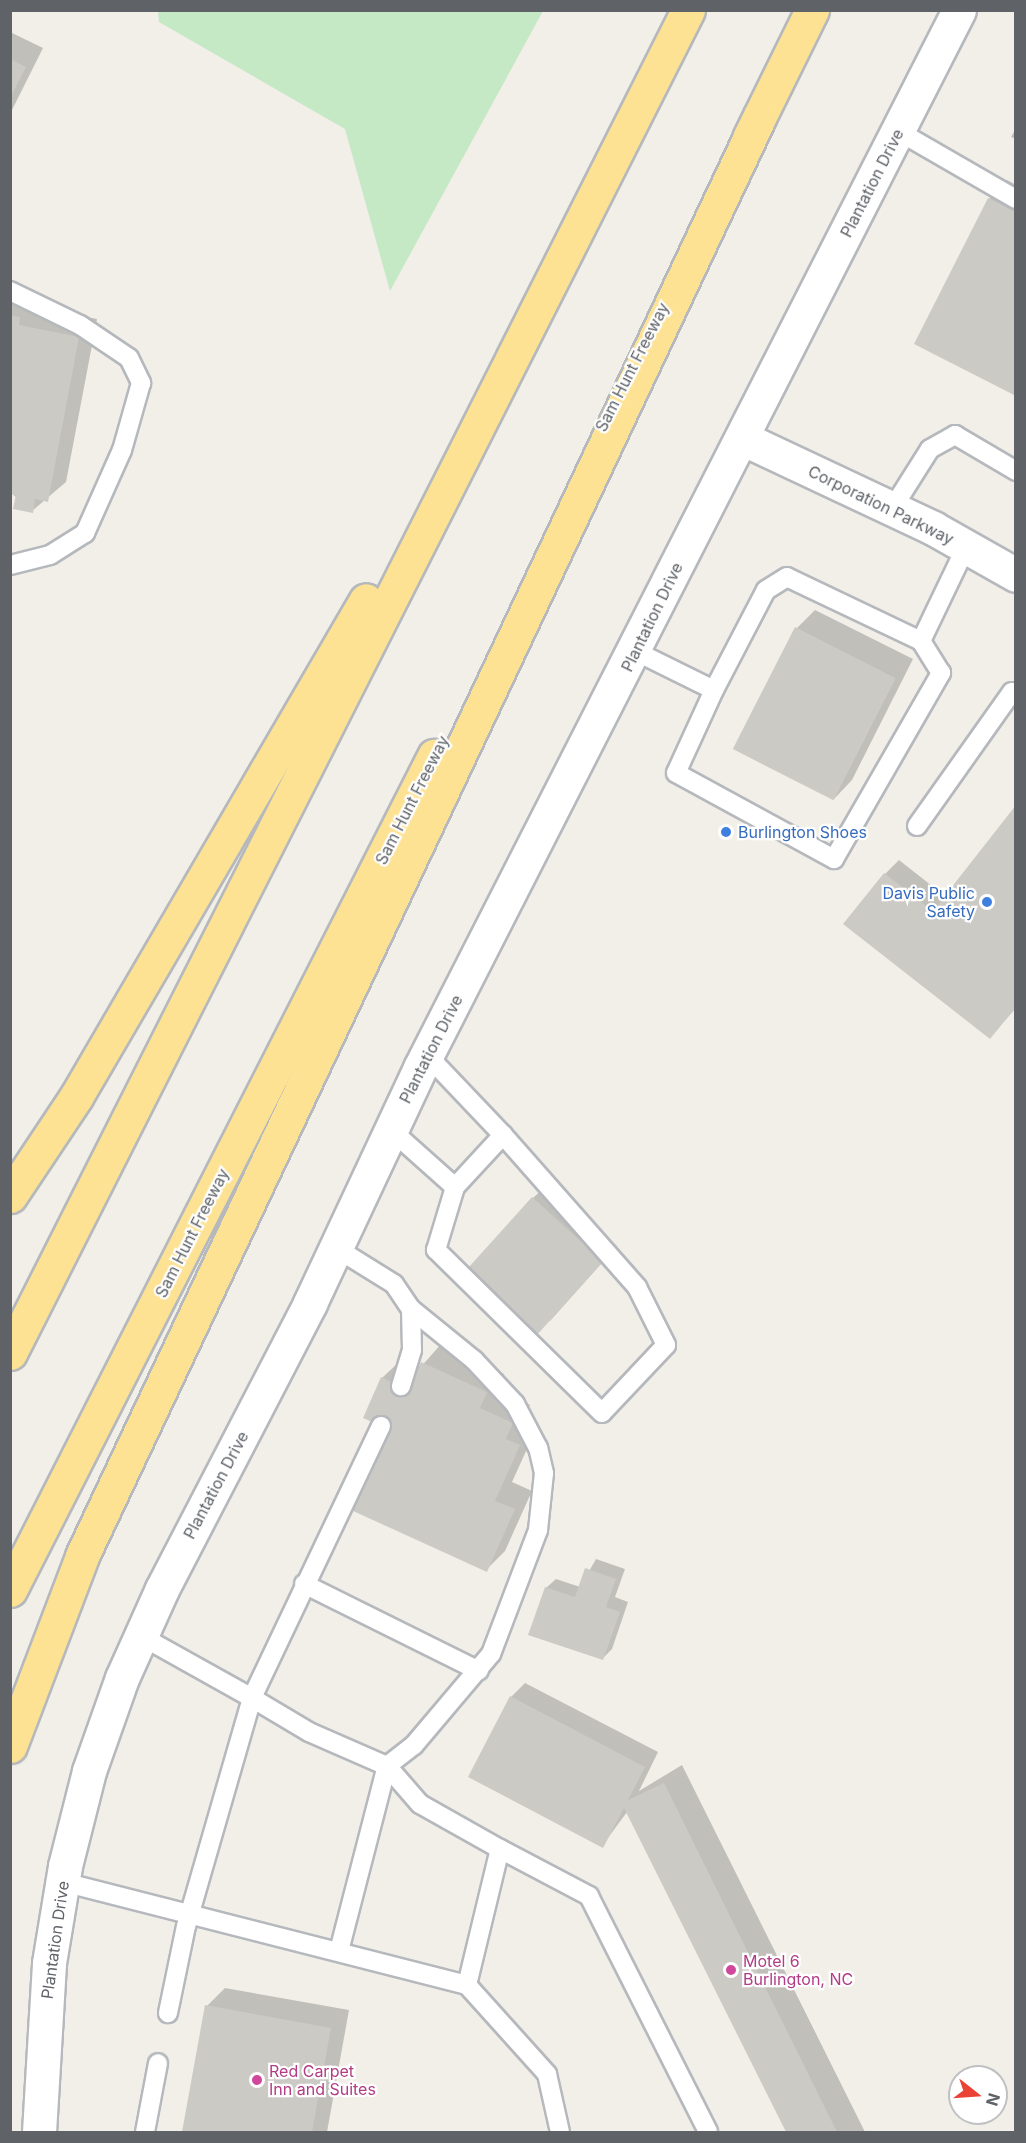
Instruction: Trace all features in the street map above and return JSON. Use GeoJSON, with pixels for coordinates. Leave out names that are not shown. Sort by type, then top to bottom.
{"type":"FeatureCollection","features":[{"type":"Feature","properties":{"kind":"highway"},"geometry":{"type":"LineString","coordinates":[[10,1353],[688,10]]}},
{"type":"Feature","properties":{"kind":"highway","name":"Sam Hunt Freeway"},"geometry":{"type":"LineString","coordinates":[[10,1590],[812,10]]}},
{"type":"Feature","properties":{"kind":"highway"},"geometry":{"type":"LineString","coordinates":[[10,1746],[82,1556],[759,118]]}},
{"type":"Feature","properties":{"kind":"highway"},"geometry":{"type":"LineString","coordinates":[[10,1196],[76,1097],[531,318]]}},
{"type":"Feature","properties":{"kind":"street","name":"Plantation Drive"},"geometry":{"type":"LineString","coordinates":[[39,2133],[49,1963],[63,1882],[89,1771],[141,1636],[336,1248],[427,1055],[744,438],[959,10]]}},
{"type":"Feature","properties":{"kind":"street","name":"Corporation Parkway"},"geometry":{"type":"LineString","coordinates":[[744,438],[892,509],[1016,575]]}},
{"type":"Feature","properties":{"kind":"lane"},"geometry":{"type":"LineString","coordinates":[[898,131],[1016,199]]}},
{"type":"Feature","properties":{"kind":"lane"},"geometry":{"type":"LineString","coordinates":[[10,291],[80,325],[129,358],[141,383],[122,450],[86,532],[50,555],[10,565]]}},
{"type":"Feature","properties":{"kind":"lane"},"geometry":{"type":"LineString","coordinates":[[892,509],[930,449],[955,435],[1016,471]]}},
{"type":"Feature","properties":{"kind":"lane"},"geometry":{"type":"LineString","coordinates":[[921,640],[966,547]]}},
{"type":"Feature","properties":{"kind":"lane"},"geometry":{"type":"LineString","coordinates":[[787,577],[921,640],[941,673],[834,859],[676,773],[714,690],[766,590],[787,577]]}},
{"type":"Feature","properties":{"kind":"lane"},"geometry":{"type":"LineString","coordinates":[[635,651],[714,690]]}},
{"type":"Feature","properties":{"kind":"lane"},"geometry":{"type":"LineString","coordinates":[[917,826],[1012,692],[1016,694]]}},
{"type":"Feature","properties":{"kind":"lane"},"geometry":{"type":"LineString","coordinates":[[427,1055],[503,1134],[637,1287],[666,1345],[602,1413],[436,1250],[455,1187],[503,1134]]}},
{"type":"Feature","properties":{"kind":"lane"},"geometry":{"type":"LineString","coordinates":[[391,1130],[455,1187]]}},
{"type":"Feature","properties":{"kind":"lane"},"geometry":{"type":"LineString","coordinates":[[336,1248],[394,1284],[411,1309],[474,1360],[515,1404],[538,1448],[544,1473],[538,1530],[491,1654],[479,1671],[414,1745],[387,1766],[339,1951]]}},
{"type":"Feature","properties":{"kind":"lane"},"geometry":{"type":"LineString","coordinates":[[401,1386],[412,1350],[411,1309]]}},
{"type":"Feature","properties":{"kind":"lane"},"geometry":{"type":"LineString","coordinates":[[168,2013],[189,1911],[252,1698],[303,1584],[381,1426]]}},
{"type":"Feature","properties":{"kind":"lane"},"geometry":{"type":"LineString","coordinates":[[303,1584],[479,1671]]}},
{"type":"Feature","properties":{"kind":"lane"},"geometry":{"type":"LineString","coordinates":[[141,1636],[309,1732],[387,1766],[420,1804],[589,1896],[708,2133]]}},
{"type":"Feature","properties":{"kind":"lane"},"geometry":{"type":"LineString","coordinates":[[467,1985],[500,1849]]}},
{"type":"Feature","properties":{"kind":"lane"},"geometry":{"type":"LineString","coordinates":[[63,1882],[189,1911],[467,1985],[547,2074],[560,2133]]}},
{"type":"Feature","properties":{"kind":"lane"},"geometry":{"type":"LineString","coordinates":[[145,2133],[158,2063]]}},
{"type":"Feature","properties":{"kind":"green space"},"geometry":{"type":"Polygon","coordinates":[[[158,10],[543,11],[390,291],[345,129],[159,22],[158,10]]]}},
{"type":"Feature","properties":{"kind":"building"},"geometry":{"type":"Polygon","coordinates":[[[10,59],[26,67],[10,98],[10,59]]]}},
{"type":"Feature","properties":{"kind":"building"},"geometry":{"type":"Polygon","coordinates":[[[988,198],[1016,212],[1016,396],[914,344],[988,198]]]}},
{"type":"Feature","properties":{"kind":"building"},"geometry":{"type":"Polygon","coordinates":[[[10,315],[20,317],[19,325],[79,337],[48,502],[35,499],[33,513],[13,509],[16,495],[10,494],[10,315]]]}},
{"type":"Feature","properties":{"kind":"building"},"geometry":{"type":"Polygon","coordinates":[[[795,627],[896,678],[833,800],[733,749],[795,627]]]}},
{"type":"Feature","properties":{"kind":"building"},"geometry":{"type":"Polygon","coordinates":[[[1016,805],[1016,1007],[990,1039],[843,924],[884,873],[933,911],[1016,805]]]}},
{"type":"Feature","properties":{"kind":"building"},"geometry":{"type":"Polygon","coordinates":[[[532,1197],[603,1261],[536,1336],[464,1272],[532,1197]]]}},
{"type":"Feature","properties":{"kind":"building"},"geometry":{"type":"Polygon","coordinates":[[[421,1362],[487,1392],[480,1408],[513,1423],[506,1439],[520,1445],[495,1501],[515,1509],[487,1572],[351,1510],[388,1429],[363,1418],[381,1377],[408,1390],[421,1362]]]}},
{"type":"Feature","properties":{"kind":"building"},"geometry":{"type":"Polygon","coordinates":[[[585,1568],[616,1579],[606,1607],[620,1612],[603,1660],[528,1635],[545,1587],[575,1597],[585,1568]]]}},
{"type":"Feature","properties":{"kind":"building"},"geometry":{"type":"Polygon","coordinates":[[[510,1696],[645,1767],[628,1800],[664,1783],[837,2132],[786,2132],[624,1808],[603,1848],[468,1777],[510,1696]]]}},
{"type":"Feature","properties":{"kind":"building","name":"Red Carpet Inn and Suites"},"geometry":{"type":"Polygon","coordinates":[[[205,2005],[331,2028],[312,2132],[182,2132],[205,2005]]]}},
{"type":"Feature","properties":{"kind":"place","name":"Burlington Shoes"},"geometry":{"type":"Point","coordinates":[726,832]}},
{"type":"Feature","properties":{"kind":"place","name":"Davis Public Safety"},"geometry":{"type":"Point","coordinates":[987,902]}},
{"type":"Feature","properties":{"kind":"place","name":"Motel 6 Burlington, NC"},"geometry":{"type":"Point","coordinates":[731,1970]}},
{"type":"Feature","properties":{"kind":"place","name":"Red Carpet Inn and Suites"},"geometry":{"type":"Point","coordinates":[257,2080]}}]}
